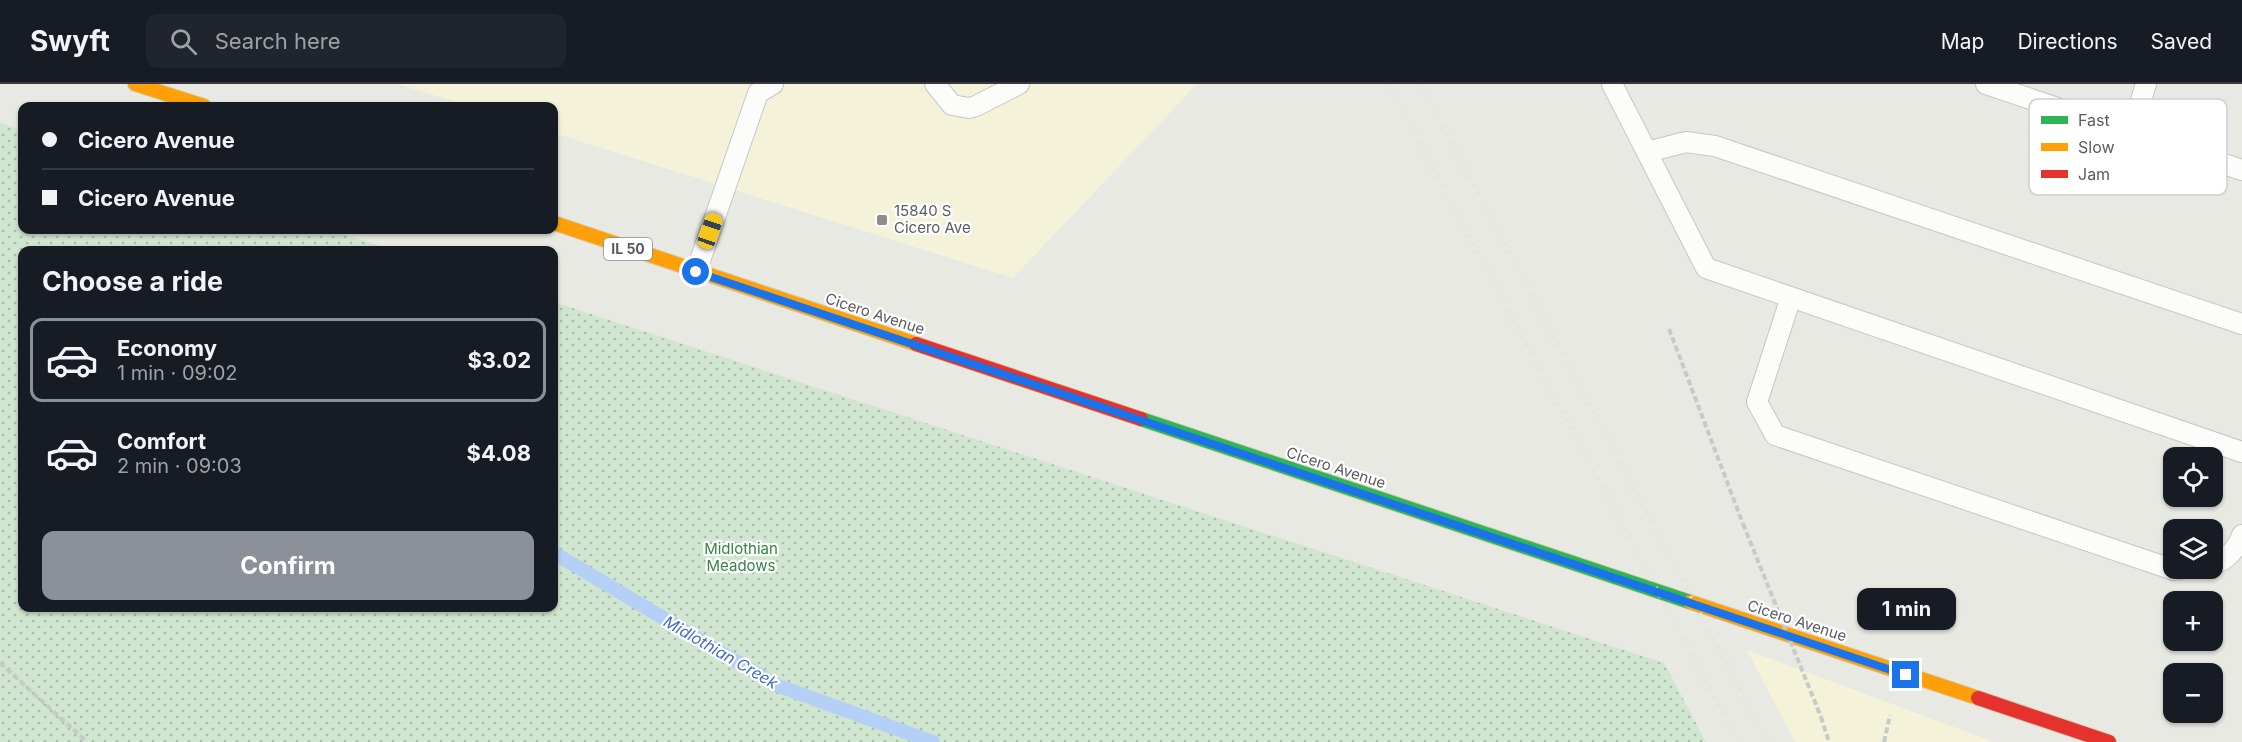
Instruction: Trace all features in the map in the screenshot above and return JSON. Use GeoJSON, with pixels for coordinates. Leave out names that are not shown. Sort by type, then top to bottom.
{"type":"FeatureCollection","features":[{"type":"Feature","properties":{"kind":"main road"},"geometry":{"type":"LineString","coordinates":[[135,84],[191,102]]}},
{"type":"Feature","properties":{"kind":"main road","name":"Cicero Avenue"},"geometry":{"type":"LineString","coordinates":[[558,224],[2109,742]]}},
{"type":"Feature","properties":{"kind":"lane"},"geometry":{"type":"LineString","coordinates":[[696,272],[758,93],[773,84]]}},
{"type":"Feature","properties":{"kind":"lane"},"geometry":{"type":"LineString","coordinates":[[935,84],[952,105],[969,108],[1019,84]]}},
{"type":"Feature","properties":{"kind":"lane"},"geometry":{"type":"LineString","coordinates":[[1612,84],[1706,268],[2242,452]]}},
{"type":"Feature","properties":{"kind":"lane"},"geometry":{"type":"LineString","coordinates":[[1986,84],[2030,99]]}},
{"type":"Feature","properties":{"kind":"lane"},"geometry":{"type":"LineString","coordinates":[[2141,99],[2146,84]]}},
{"type":"Feature","properties":{"kind":"lane"},"geometry":{"type":"LineString","coordinates":[[1647,152],[1686,142],[1715,146],[2242,324]]}},
{"type":"Feature","properties":{"kind":"lane"},"geometry":{"type":"LineString","coordinates":[[2227,165],[2242,170]]}},
{"type":"Feature","properties":{"kind":"lane"},"geometry":{"type":"LineString","coordinates":[[1791,297],[1757,402],[1775,435],[2163,566]]}},
{"type":"Feature","properties":{"kind":"lane"},"geometry":{"type":"LineString","coordinates":[[2223,558],[2238,545],[2242,535]]}},
{"type":"Feature","properties":{"kind":"path"},"geometry":{"type":"LineString","coordinates":[[1669,328],[1829,742]]}},
{"type":"Feature","properties":{"kind":"path"},"geometry":{"type":"LineString","coordinates":[[0,663],[87,742]]}},
{"type":"Feature","properties":{"kind":"path"},"geometry":{"type":"LineString","coordinates":[[1884,742],[1890,715]]}},
{"type":"Feature","properties":{"kind":"shaded area"},"geometry":{"type":"Polygon","coordinates":[[[398,84],[1197,84],[1013,278],[558,134],[558,102],[456,102],[398,84]]]}},
{"type":"Feature","properties":{"kind":"shaded area"},"geometry":{"type":"Polygon","coordinates":[[[1747,650],[1994,742],[1795,742],[1747,650]]]}},
{"type":"Feature","properties":{"kind":"green space","name":"Midlothian Meadows"},"geometry":{"type":"Polygon","coordinates":[[[0,123],[18,129],[18,234],[342,234],[381,246],[18,246],[18,612],[558,612],[558,303],[1664,663],[1706,742],[0,742],[0,123]]]}},
{"type":"Feature","properties":{"kind":"waterway","name":"Midlothian Creek"},"geometry":{"type":"LineString","coordinates":[[558,555],[776,685],[933,742]]}},
{"type":"Feature","properties":{"kind":"railway"},"geometry":{"type":"LineString","coordinates":[[1388,84],[1738,742]]}},
{"type":"Feature","properties":{"kind":"railway"},"geometry":{"type":"LineString","coordinates":[[1420,84],[1768,742]]}},
{"type":"Feature","properties":{"kind":"traffic: fast"},"geometry":{"type":"LineString","coordinates":[[1141,419],[1690,602]]}},
{"type":"Feature","properties":{"kind":"traffic: slow"},"geometry":{"type":"LineString","coordinates":[[135,84],[191,102]]}},
{"type":"Feature","properties":{"kind":"traffic: slow"},"geometry":{"type":"LineString","coordinates":[[558,224],[916,344]]}},
{"type":"Feature","properties":{"kind":"traffic: slow"},"geometry":{"type":"LineString","coordinates":[[1690,602],[1978,698]]}},
{"type":"Feature","properties":{"kind":"traffic: jam"},"geometry":{"type":"LineString","coordinates":[[916,344],[1141,419]]}},
{"type":"Feature","properties":{"kind":"traffic: jam"},"geometry":{"type":"LineString","coordinates":[[1978,698],[2109,742]]}},
{"type":"Feature","properties":{"kind":"place","name":"15840 S Cicero Ave"},"geometry":{"type":"Point","coordinates":[882,220]}},
{"type":"Feature","properties":{"kind":"route"},"geometry":{"type":"LineString","coordinates":[[696,272],[1906,675]]}}]}
